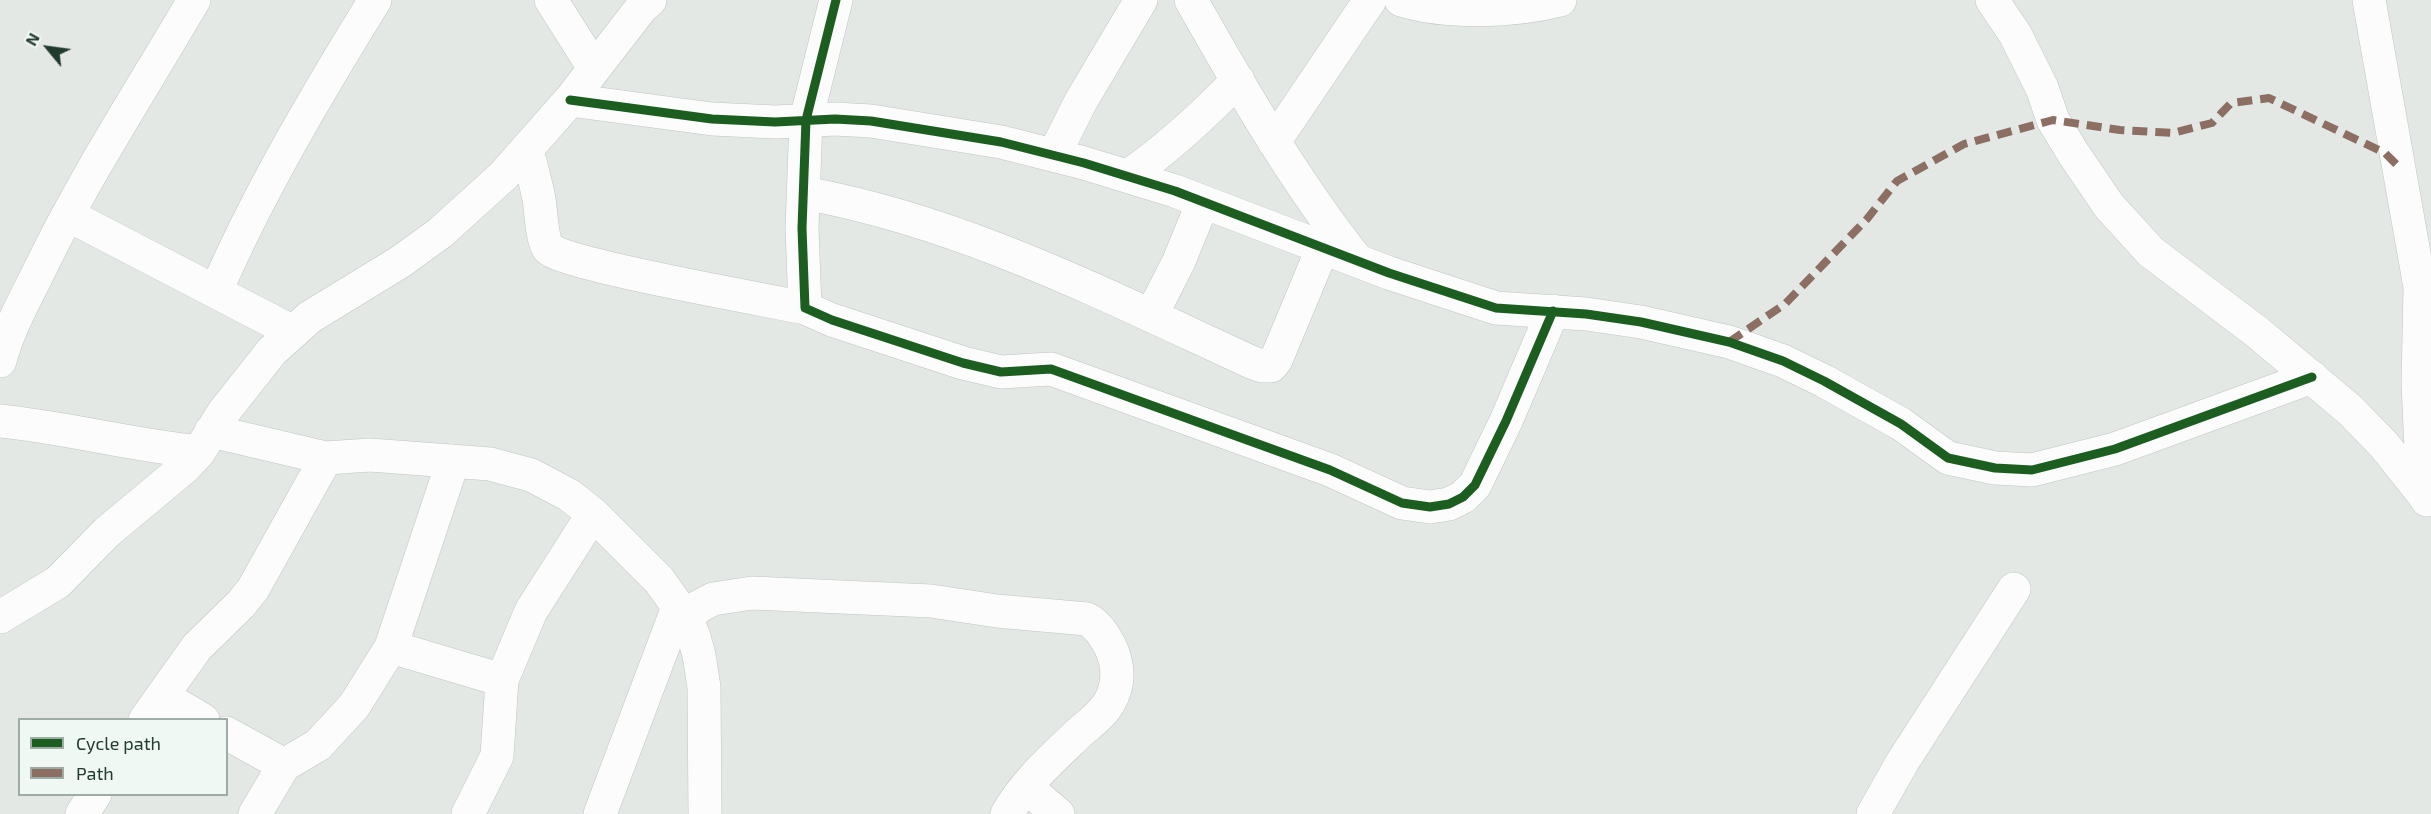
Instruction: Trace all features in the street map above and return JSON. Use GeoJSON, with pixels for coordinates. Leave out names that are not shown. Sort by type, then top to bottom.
{"type":"FeatureCollection","features":[{"type":"Feature","properties":{"kind":"street"},"geometry":{"type":"LineString","coordinates":[[0,361],[4,347],[36,278],[68,215],[194,0]]}},
{"type":"Feature","properties":{"kind":"street"},"geometry":{"type":"LineString","coordinates":[[216,291],[251,214],[375,0]]}},
{"type":"Feature","properties":{"kind":"street"},"geometry":{"type":"LineString","coordinates":[[551,0],[594,68]]}},
{"type":"Feature","properties":{"kind":"street"},"geometry":{"type":"LineString","coordinates":[[0,616],[58,582],[107,532],[165,486],[205,442],[272,351],[293,332],[310,317],[400,262],[440,233],[528,150],[650,0]]}},
{"type":"Feature","properties":{"kind":"street"},"geometry":{"type":"LineString","coordinates":[[805,308],[802,228],[806,120],[837,0]]}},
{"type":"Feature","properties":{"kind":"street"},"geometry":{"type":"LineString","coordinates":[[1054,155],[1081,101],[1141,0]]}},
{"type":"Feature","properties":{"kind":"street"},"geometry":{"type":"LineString","coordinates":[[1191,0],[1274,142],[1321,214],[1357,260]]}},
{"type":"Feature","properties":{"kind":"street"},"geometry":{"type":"LineString","coordinates":[[1274,142],[1370,0]]}},
{"type":"Feature","properties":{"kind":"street"},"geometry":{"type":"LineString","coordinates":[[1401,0],[1428,7],[1478,9],[1560,0]]}},
{"type":"Feature","properties":{"kind":"street"},"geometry":{"type":"LineString","coordinates":[[1992,0],[2015,34],[2042,88],[2053,120],[2109,206],[2151,252],[2312,376],[2350,410],[2384,445],[2427,500]]}},
{"type":"Feature","properties":{"kind":"street"},"geometry":{"type":"LineString","coordinates":[[2368,0],[2420,287],[2418,383],[2427,500]]}},
{"type":"Feature","properties":{"kind":"street"},"geometry":{"type":"LineString","coordinates":[[1128,176],[1152,160],[1190,128],[1238,80]]}},
{"type":"Feature","properties":{"kind":"street"},"geometry":{"type":"LineString","coordinates":[[570,100],[712,119],[775,122],[871,121],[934,129],[1054,155],[1128,176],[1425,286],[1496,308],[1552,311],[1666,326],[1729,342],[1783,361],[1824,381],[1901,424],[1948,458],[1995,468],[2032,470],[2115,449],[2312,376]]}},
{"type":"Feature","properties":{"kind":"street"},"geometry":{"type":"LineString","coordinates":[[528,150],[546,244],[551,252],[660,280],[805,308],[832,320],[963,363],[1001,372],[1051,369],[1330,470],[1402,503],[1430,507],[1449,504],[1463,497],[1475,485],[1506,422],[1552,311]]}},
{"type":"Feature","properties":{"kind":"street"},"geometry":{"type":"LineString","coordinates":[[804,193],[880,209],[932,225],[1036,263],[1262,366],[1271,366],[1281,349],[1323,247]]}},
{"type":"Feature","properties":{"kind":"street"},"geometry":{"type":"LineString","coordinates":[[1151,316],[1179,261],[1203,202]]}},
{"type":"Feature","properties":{"kind":"street"},"geometry":{"type":"LineString","coordinates":[[68,215],[293,332]]}},
{"type":"Feature","properties":{"kind":"street"},"geometry":{"type":"LineString","coordinates":[[0,421],[114,438],[158,448],[205,442],[326,458],[370,455],[490,464],[531,475],[569,495],[593,514],[659,580],[682,612],[699,655],[704,687],[705,814]]}},
{"type":"Feature","properties":{"kind":"street"},"geometry":{"type":"LineString","coordinates":[[195,718],[153,708],[196,648],[242,604],[253,589],[326,458]]}},
{"type":"Feature","properties":{"kind":"street"},"geometry":{"type":"LineString","coordinates":[[255,814],[284,765],[318,745],[354,706],[391,647],[453,461]]}},
{"type":"Feature","properties":{"kind":"street"},"geometry":{"type":"LineString","coordinates":[[470,813],[497,756],[502,680],[531,611],[593,514]]}},
{"type":"Feature","properties":{"kind":"street"},"geometry":{"type":"LineString","coordinates":[[1873,814],[1903,761],[2014,589]]}},
{"type":"Feature","properties":{"kind":"street"},"geometry":{"type":"LineString","coordinates":[[682,612],[713,599],[752,593],[931,601],[997,611],[1087,619],[1098,626],[1117,660],[1113,695],[1100,714],[1026,787],[1007,814]]}},
{"type":"Feature","properties":{"kind":"street"},"geometry":{"type":"LineString","coordinates":[[600,814],[682,612]]}},
{"type":"Feature","properties":{"kind":"street"},"geometry":{"type":"LineString","coordinates":[[391,647],[502,680]]}},
{"type":"Feature","properties":{"kind":"street"},"geometry":{"type":"LineString","coordinates":[[228,734],[284,765]]}},
{"type":"Feature","properties":{"kind":"street"},"geometry":{"type":"LineString","coordinates":[[1026,787],[1058,814]]}},
{"type":"Feature","properties":{"kind":"street"},"geometry":{"type":"LineString","coordinates":[[82,814],[94,796]]}},
{"type":"Feature","properties":{"kind":"marked path"},"geometry":{"type":"LineString","coordinates":[[1729,342],[1785,304],[1867,219],[1897,181],[1964,144],[2053,120],[2120,130],[2173,133],[2212,123],[2231,103],[2269,98],[2385,153],[2399,167]]}},
{"type":"Feature","properties":{"kind":"cycle path"},"geometry":{"type":"LineString","coordinates":[[836,0],[806,120],[802,228],[805,308],[832,320],[963,363],[1001,372],[1051,369],[1330,470],[1402,503],[1430,507],[1449,504],[1463,497],[1475,485],[1506,421],[1553,311]]}},
{"type":"Feature","properties":{"kind":"cycle path"},"geometry":{"type":"LineString","coordinates":[[570,100],[712,119],[775,122],[835,119],[871,121],[1001,142],[1084,163],[1175,191],[1389,273],[1496,308],[1586,314],[1641,322],[1729,342],[1783,361],[1824,381],[1901,424],[1948,458],[1995,468],[2032,470],[2115,449],[2312,377]]}}]}
